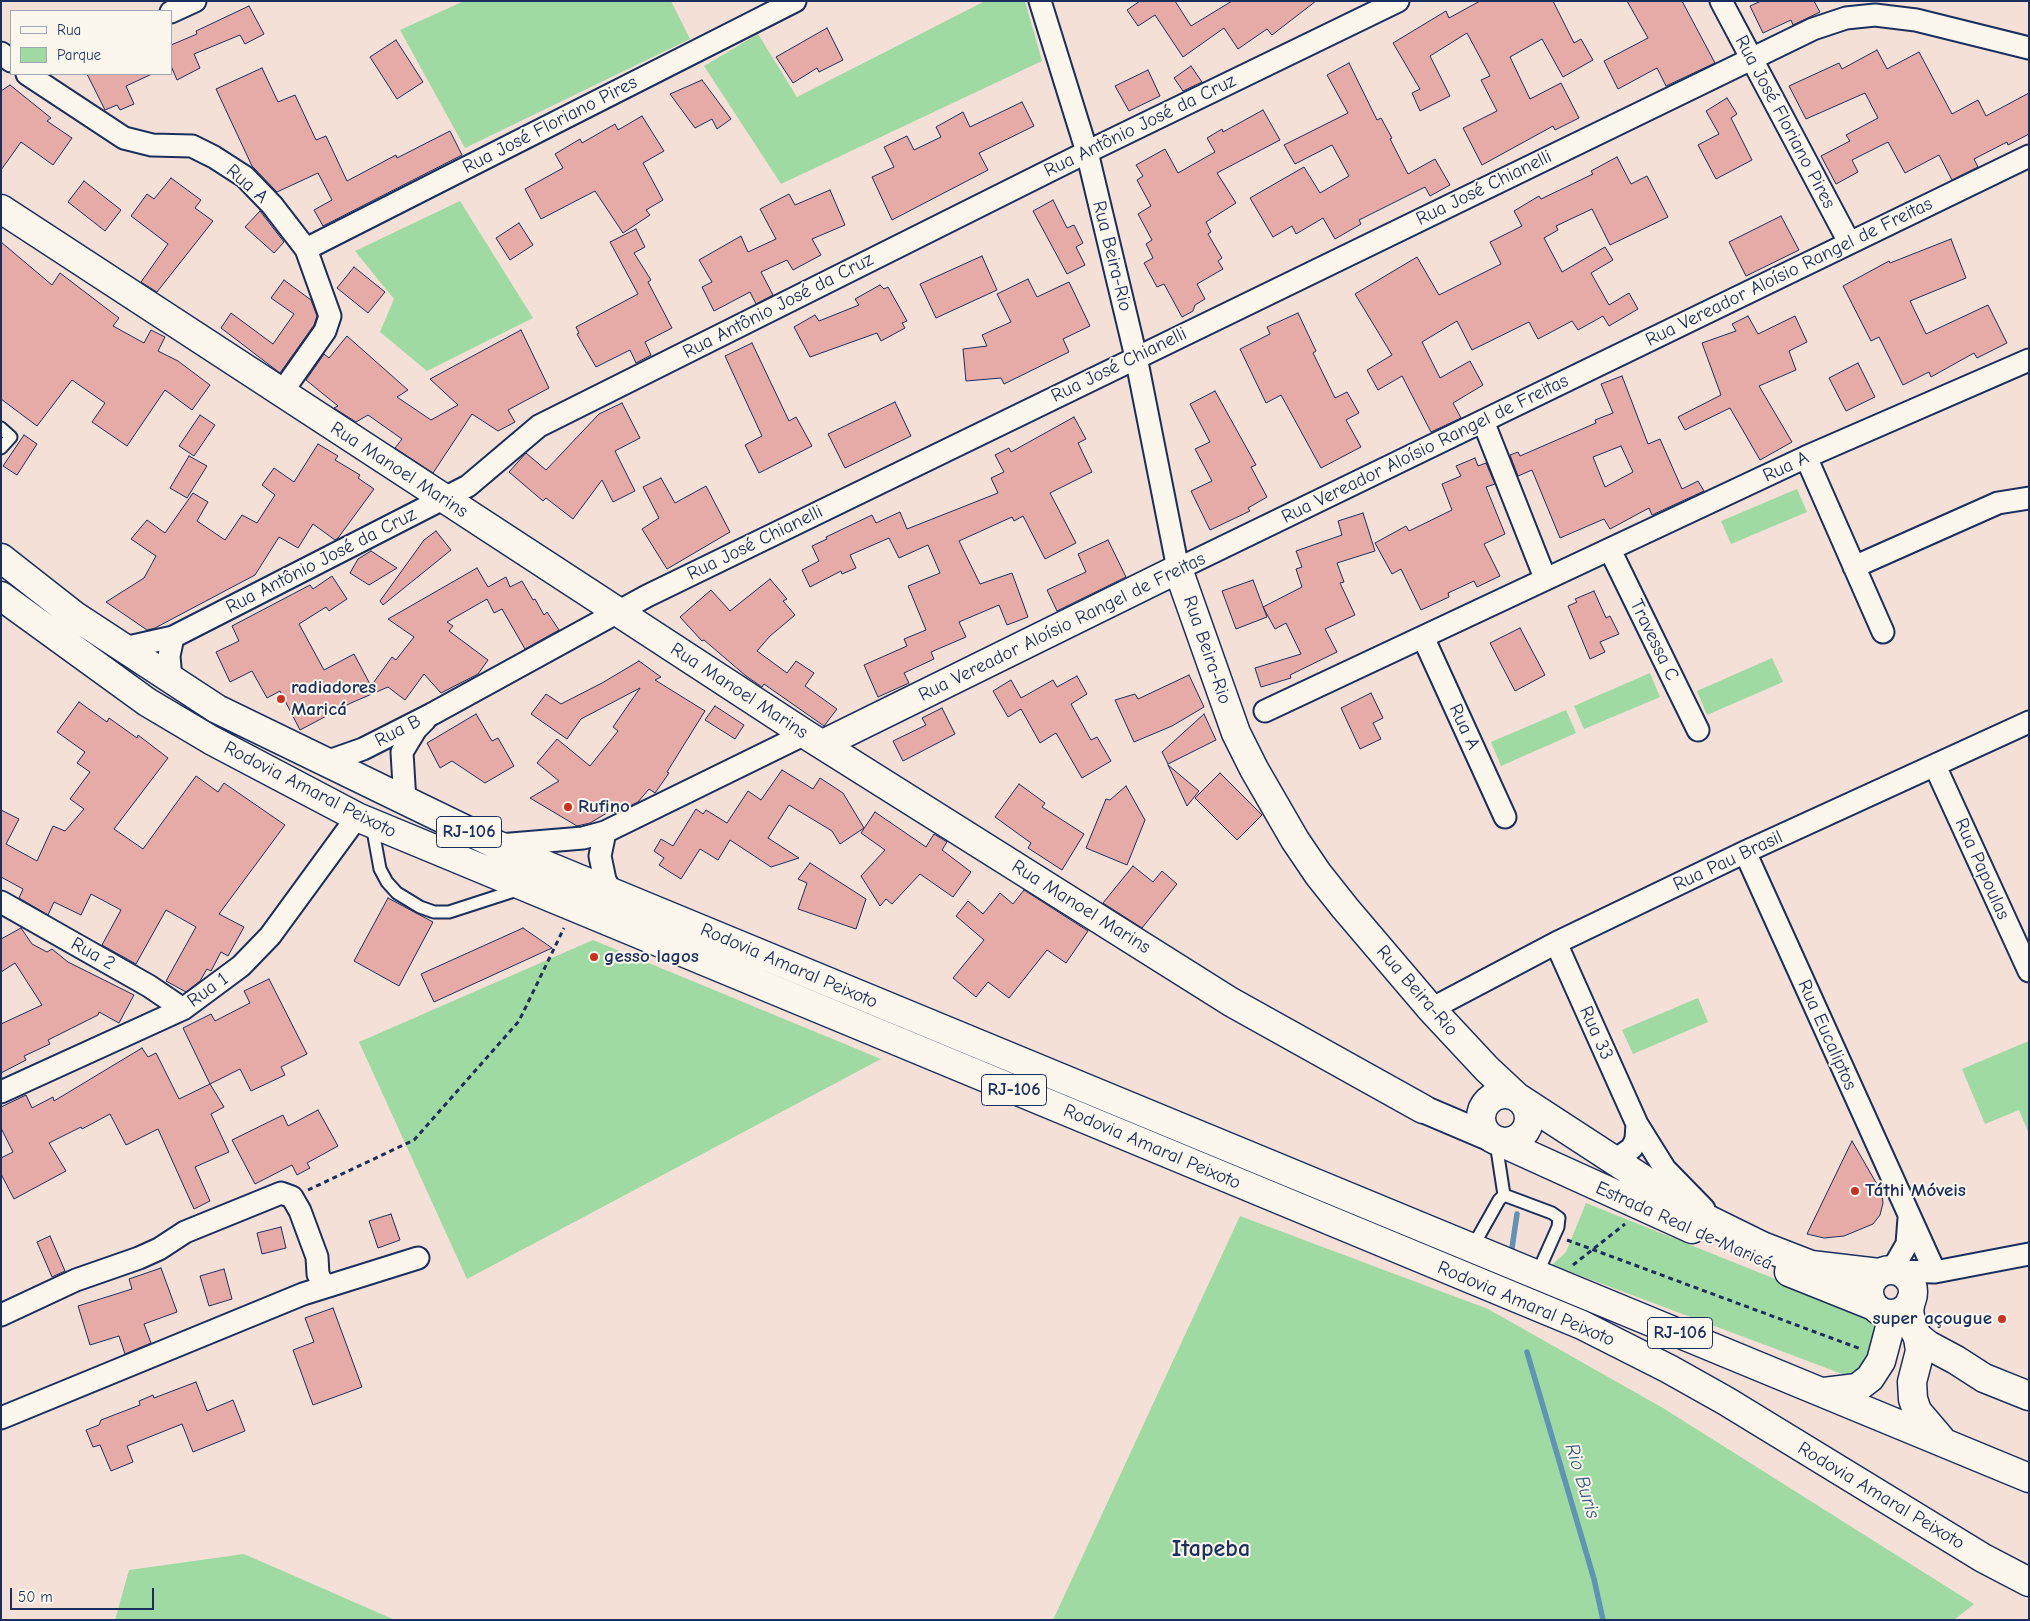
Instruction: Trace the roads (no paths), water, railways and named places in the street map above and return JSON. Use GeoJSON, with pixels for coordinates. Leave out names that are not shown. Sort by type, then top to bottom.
{"type":"FeatureCollection","features":[{"type":"Feature","properties":{"kind":"main road","name":"Rua Manoel Marins"},"geometry":{"type":"LineString","coordinates":[[1,209],[442,499],[814,739],[1231,1002],[1423,1109]]}},
{"type":"Feature","properties":{"kind":"main road","name":"Rodovia Amaral Peixoto"},"geometry":{"type":"LineString","coordinates":[[1,558],[75,616],[217,709],[405,802],[497,845],[2029,1478]]}},
{"type":"Feature","properties":{"kind":"main road","name":"Rua Vereador Aloísio Rangel de Freitas"},"geometry":{"type":"LineString","coordinates":[[814,739],[1178,569]]}},
{"type":"Feature","properties":{"kind":"main road","name":"Rua Beira-Rio"},"geometry":{"type":"LineString","coordinates":[[1178,569],[1236,733],[1273,802],[1318,874],[1431,1009],[1516,1097]]}},
{"type":"Feature","properties":{"kind":"main road","name":"Rodovia Amaral Peixoto"},"geometry":{"type":"LineString","coordinates":[[1,596],[147,702],[211,740],[364,820],[1582,1326],[1669,1369],[1726,1401],[1983,1558],[2029,1582]]}},
{"type":"Feature","properties":{"kind":"main road"},"geometry":{"type":"LineString","coordinates":[[1496,1140],[1490,1136],[1482,1124],[1482,1110],[1490,1099],[1496,1095],[1510,1094],[1516,1097]]}},
{"type":"Feature","properties":{"kind":"main road","name":"Estrada Real de Maricá"},"geometry":{"type":"LineString","coordinates":[[1516,1097],[1615,1160],[1682,1206],[1726,1229],[1810,1265],[1899,1282]]}},
{"type":"Feature","properties":{"kind":"main road","name":"Estrada Real de Maricá"},"geometry":{"type":"LineString","coordinates":[[1496,1140],[1882,1315]]}},
{"type":"Feature","properties":{"kind":"main road"},"geometry":{"type":"LineString","coordinates":[[1899,1282],[1870,1286],[1869,1295],[1906,1350],[1918,1348],[1951,1374],[1984,1378],[2029,1396]]}},
{"type":"Feature","properties":{"kind":"main road"},"geometry":{"type":"LineString","coordinates":[[1882,1315],[1905,1308],[1899,1282]]}},
{"type":"Feature","properties":{"kind":"main road"},"geometry":{"type":"LineString","coordinates":[[1899,1282],[1918,1348],[1912,1382],[1913,1400],[1917,1411],[1944,1442]]}},
{"type":"Feature","properties":{"kind":"main road"},"geometry":{"type":"LineString","coordinates":[[1824,1392],[1848,1391],[1864,1385],[1876,1373],[1883,1357],[1882,1315]]}},
{"type":"Feature","properties":{"kind":"street"},"geometry":{"type":"LineString","coordinates":[[172,12],[195,1]]}},
{"type":"Feature","properties":{"kind":"street","name":"Rua José Floriano Pires"},"geometry":{"type":"LineString","coordinates":[[306,250],[795,1]]}},
{"type":"Feature","properties":{"kind":"street","name":"Rua Beira-Rio"},"geometry":{"type":"LineString","coordinates":[[1040,1],[1086,152],[1136,357],[1178,569]]}},
{"type":"Feature","properties":{"kind":"street","name":"Rua Antônio José da Cruz"},"geometry":{"type":"LineString","coordinates":[[173,637],[442,499],[480,477],[539,426],[1086,152],[1398,1]]}},
{"type":"Feature","properties":{"kind":"street","name":"Rua José Floriano Pires"},"geometry":{"type":"LineString","coordinates":[[1721,1],[1750,59],[1849,242]]}},
{"type":"Feature","properties":{"kind":"street","name":"Rua José Chianelli"},"geometry":{"type":"LineString","coordinates":[[432,714],[616,611],[1813,29],[1846,18],[1875,15],[1916,20],[2029,48]]}},
{"type":"Feature","properties":{"kind":"street","name":"Rua A"},"geometry":{"type":"LineString","coordinates":[[30,75],[124,138],[152,145],[192,146],[214,157],[245,177],[272,204],[306,250],[330,316],[325,331],[282,392]]}},
{"type":"Feature","properties":{"kind":"street","name":"Rua Vereador Aloísio Rangel de Freitas"},"geometry":{"type":"LineString","coordinates":[[1178,569],[2029,156]]}},
{"type":"Feature","properties":{"kind":"street","name":"Rua A"},"geometry":{"type":"LineString","coordinates":[[1265,711],[1806,457],[2029,360]]}},
{"type":"Feature","properties":{"kind":"street"},"geometry":{"type":"LineString","coordinates":[[1483,421],[1545,578]]}},
{"type":"Feature","properties":{"kind":"street"},"geometry":{"type":"LineString","coordinates":[[1806,457],[1882,632]]}},
{"type":"Feature","properties":{"kind":"street"},"geometry":{"type":"LineString","coordinates":[[1854,567],[1998,504],[2029,498]]}},
{"type":"Feature","properties":{"kind":"street","name":"Travessa C"},"geometry":{"type":"LineString","coordinates":[[1610,550],[1698,730]]}},
{"type":"Feature","properties":{"kind":"street"},"geometry":{"type":"LineString","coordinates":[[124,648],[173,637],[169,656],[171,679]]}},
{"type":"Feature","properties":{"kind":"street","name":"Rua A"},"geometry":{"type":"LineString","coordinates":[[1423,637],[1506,816]]}},
{"type":"Feature","properties":{"kind":"street","name":"Rua B"},"geometry":{"type":"LineString","coordinates":[[326,762],[363,749],[432,714]]}},
{"type":"Feature","properties":{"kind":"street","name":"Rua B"},"geometry":{"type":"LineString","coordinates":[[405,802],[402,752],[416,729],[432,714]]}},
{"type":"Feature","properties":{"kind":"street","name":"Rua Pau Brasil"},"geometry":{"type":"LineString","coordinates":[[1431,1009],[1556,943],[1745,852],[2029,722]]}},
{"type":"Feature","properties":{"kind":"street"},"geometry":{"type":"LineString","coordinates":[[497,845],[583,838],[605,832],[814,739]]}},
{"type":"Feature","properties":{"kind":"street","name":"Rua Papoulas"},"geometry":{"type":"LineString","coordinates":[[1935,766],[2029,971]]}},
{"type":"Feature","properties":{"kind":"street","name":"Rua 1"},"geometry":{"type":"LineString","coordinates":[[1,1092],[183,1009],[241,966],[270,936],[364,820]]}},
{"type":"Feature","properties":{"kind":"street"},"geometry":{"type":"LineString","coordinates":[[605,832],[600,856],[603,874],[612,893]]}},
{"type":"Feature","properties":{"kind":"street","name":"Rua Eucaliptos"},"geometry":{"type":"LineString","coordinates":[[1745,852],[1935,1272]]}},
{"type":"Feature","properties":{"kind":"street","name":"Rua 2"},"geometry":{"type":"LineString","coordinates":[[1,902],[148,986],[183,1009]]}},
{"type":"Feature","properties":{"kind":"street","name":"Rua 33"},"geometry":{"type":"LineString","coordinates":[[1556,943],[1637,1124],[1675,1181],[1726,1229]]}},
{"type":"Feature","properties":{"kind":"street","name":"Rua Manoel Marins"},"geometry":{"type":"LineString","coordinates":[[1423,1109],[1496,1140]]}},
{"type":"Feature","properties":{"kind":"street"},"geometry":{"type":"LineString","coordinates":[[1615,1160],[1632,1148],[1636,1138],[1637,1124]]}},
{"type":"Feature","properties":{"kind":"street"},"geometry":{"type":"LineString","coordinates":[[1,1315],[76,1280],[139,1258],[185,1232],[280,1193],[292,1197],[300,1211],[317,1257],[318,1274],[324,1287]]}},
{"type":"Feature","properties":{"kind":"street","name":"Rua Eucaliptos"},"geometry":{"type":"LineString","coordinates":[[1899,1282],[1907,1244],[1909,1218]]}},
{"type":"Feature","properties":{"kind":"street"},"geometry":{"type":"LineString","coordinates":[[1899,1282],[1925,1279],[1935,1272],[2029,1254]]}},
{"type":"Feature","properties":{"kind":"street"},"geometry":{"type":"LineString","coordinates":[[1,1418],[294,1298],[418,1258]]}},
{"type":"Feature","properties":{"kind":"lane"},"geometry":{"type":"LineString","coordinates":[[1,428],[11,437],[1,448]]}},
{"type":"Feature","properties":{"kind":"lane"},"geometry":{"type":"LineString","coordinates":[[364,820],[380,869],[387,882],[397,893],[420,907],[434,912],[449,912],[527,887]]}},
{"type":"Feature","properties":{"kind":"lane"},"geometry":{"type":"LineString","coordinates":[[1496,1140],[1504,1195]]}},
{"type":"Feature","properties":{"kind":"lane"},"geometry":{"type":"LineString","coordinates":[[1472,1249],[1499,1200],[1504,1195]]}},
{"type":"Feature","properties":{"kind":"lane"},"geometry":{"type":"LineString","coordinates":[[1504,1195],[1552,1213],[1558,1218],[1545,1277]]}},
{"type":"Feature","properties":{"kind":"waterway","name":"Rio Buris"},"geometry":{"type":"LineString","coordinates":[[1512,1248],[1517,1214]]}},
{"type":"Feature","properties":{"kind":"waterway","name":"Rio Buris"},"geometry":{"type":"LineString","coordinates":[[1527,1352],[1594,1579],[1603,1620]]}},
{"type":"Feature","properties":{"kind":"place","name":"radiadores Maricá"},"geometry":{"type":"Point","coordinates":[281,699]}},
{"type":"Feature","properties":{"kind":"place","name":"Rufino"},"geometry":{"type":"Point","coordinates":[568,807]}},
{"type":"Feature","properties":{"kind":"place","name":"gesso lagos"},"geometry":{"type":"Point","coordinates":[594,957]}},
{"type":"Feature","properties":{"kind":"place","name":"Táthi Móveis"},"geometry":{"type":"Point","coordinates":[1855,1191]}},
{"type":"Feature","properties":{"kind":"place","name":"super açougue"},"geometry":{"type":"Point","coordinates":[2002,1319]}},
{"type":"Feature","properties":{"kind":"district","name":"Itapeba"},"geometry":{"type":"Point","coordinates":[1211,1549]}}]}
